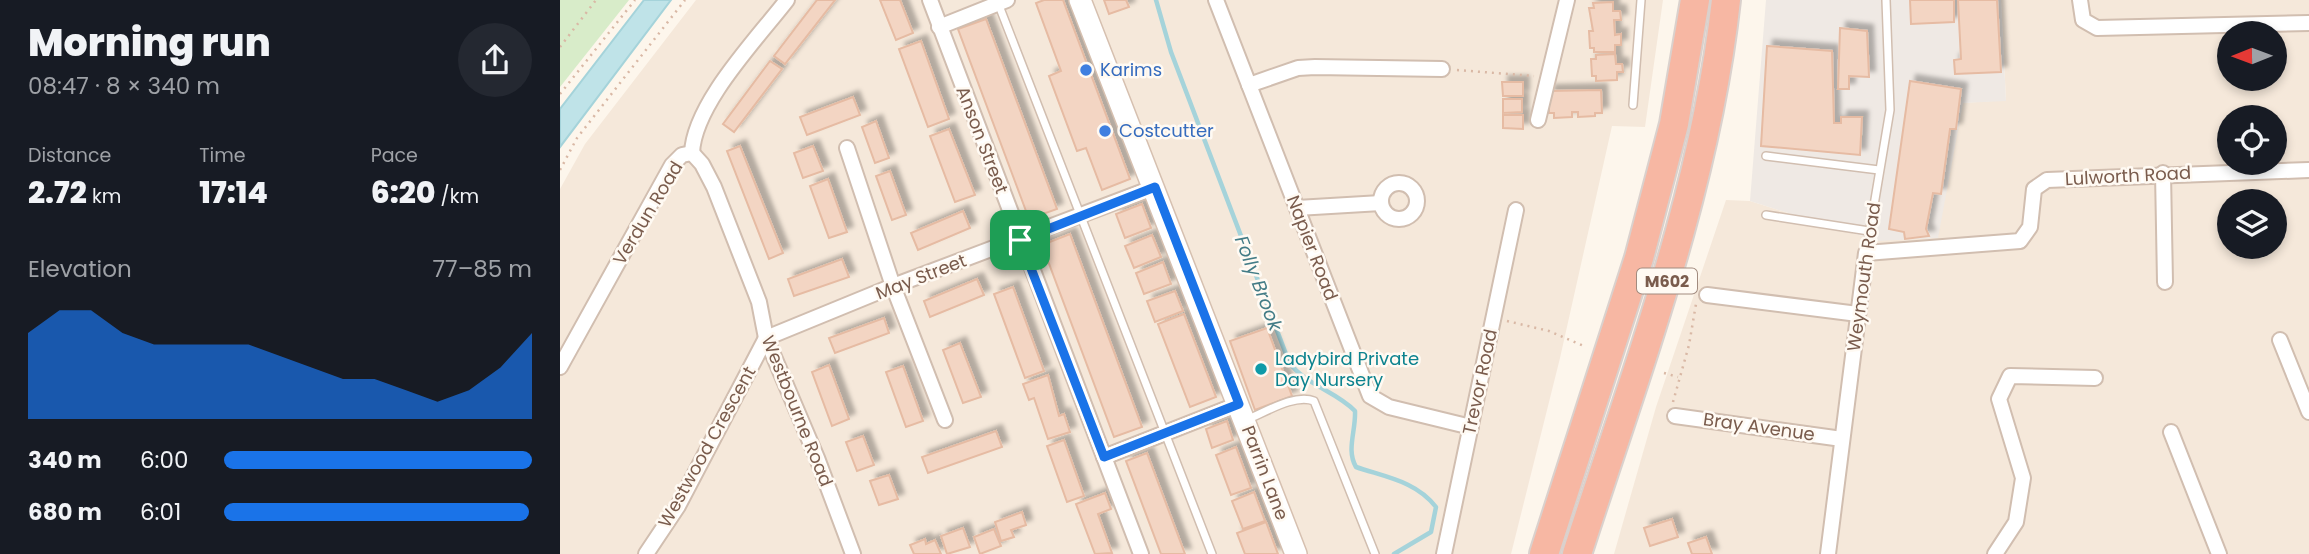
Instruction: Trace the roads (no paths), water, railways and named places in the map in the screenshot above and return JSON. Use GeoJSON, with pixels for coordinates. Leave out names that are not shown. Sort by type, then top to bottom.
{"type":"FeatureCollection","features":[{"type":"Feature","properties":{"kind":"highway","name":"M602"},"geometry":{"type":"LineString","coordinates":[[1544,554],[1639,258],[1674,124],[1695,0]]}},
{"type":"Feature","properties":{"kind":"highway","name":"M602"},"geometry":{"type":"LineString","coordinates":[[1577,554],[1688,209],[1715,86],[1726,0]]}},
{"type":"Feature","properties":{"kind":"main road","name":"Parrin Lane"},"geometry":{"type":"LineString","coordinates":[[1080,0],[1296,554]]}},
{"type":"Feature","properties":{"kind":"street","name":"Verdun Road"},"geometry":{"type":"LineString","coordinates":[[560,367],[672,165],[682,155],[692,153],[695,130],[708,104],[787,0]]}},
{"type":"Feature","properties":{"kind":"street","name":"Anson Street"},"geometry":{"type":"LineString","coordinates":[[930,0],[1141,554]]}},
{"type":"Feature","properties":{"kind":"street","name":"Napier Road"},"geometry":{"type":"LineString","coordinates":[[1216,0],[1370,396],[1389,407],[1471,427]]}},
{"type":"Feature","properties":{"kind":"street"},"geometry":{"type":"LineString","coordinates":[[1538,121],[1567,0]]}},
{"type":"Feature","properties":{"kind":"street"},"geometry":{"type":"LineString","coordinates":[[2080,0],[2083,20],[2097,28],[2309,23]]}},
{"type":"Feature","properties":{"kind":"street"},"geometry":{"type":"LineString","coordinates":[[939,27],[1003,2]]}},
{"type":"Feature","properties":{"kind":"street"},"geometry":{"type":"LineString","coordinates":[[1249,85],[1298,68],[1442,69]]}},
{"type":"Feature","properties":{"kind":"street"},"geometry":{"type":"LineString","coordinates":[[847,148],[893,286],[946,420]]}},
{"type":"Feature","properties":{"kind":"street","name":"Westbourne Road"},"geometry":{"type":"LineString","coordinates":[[692,153],[708,173],[719,198],[759,302],[766,338],[817,458],[853,554]]}},
{"type":"Feature","properties":{"kind":"street","name":"Lulworth Road"},"geometry":{"type":"LineString","coordinates":[[1866,253],[2014,242],[2028,233],[2032,195],[2042,182],[2163,173],[2309,170]]}},
{"type":"Feature","properties":{"kind":"street"},"geometry":{"type":"LineString","coordinates":[[2163,173],[2165,282]]}},
{"type":"Feature","properties":{"kind":"street","name":"May Street"},"geometry":{"type":"LineString","coordinates":[[766,338],[893,286],[1155,187]]}},
{"type":"Feature","properties":{"kind":"street"},"geometry":{"type":"LineString","coordinates":[[1297,208],[1381,202]]}},
{"type":"Feature","properties":{"kind":"street","name":"Trevor Road"},"geometry":{"type":"LineString","coordinates":[[1444,554],[1516,210]]}},
{"type":"Feature","properties":{"kind":"street","name":"Weymouth Road"},"geometry":{"type":"LineString","coordinates":[[1828,554],[1866,253]]}},
{"type":"Feature","properties":{"kind":"street"},"geometry":{"type":"LineString","coordinates":[[1707,295],[1858,314]]}},
{"type":"Feature","properties":{"kind":"street","name":"Westwood Crescent"},"geometry":{"type":"LineString","coordinates":[[646,554],[678,506],[766,338]]}},
{"type":"Feature","properties":{"kind":"street"},"geometry":{"type":"LineString","coordinates":[[2280,340],[2309,412]]}},
{"type":"Feature","properties":{"kind":"street"},"geometry":{"type":"LineString","coordinates":[[1995,554],[2016,522],[2023,478],[1999,399],[2010,376],[2095,378]]}},
{"type":"Feature","properties":{"kind":"street"},"geometry":{"type":"LineString","coordinates":[[1104,457],[1165,433],[1242,412]]}},
{"type":"Feature","properties":{"kind":"street","name":"Bray Avenue"},"geometry":{"type":"LineString","coordinates":[[1675,416],[1842,439]]}},
{"type":"Feature","properties":{"kind":"street"},"geometry":{"type":"LineString","coordinates":[[2171,432],[2219,554]]}},
{"type":"Feature","properties":{"kind":"lane"},"geometry":{"type":"LineString","coordinates":[[1633,105],[1641,0]]}},
{"type":"Feature","properties":{"kind":"lane","name":"Weymouth Road"},"geometry":{"type":"LineString","coordinates":[[1866,253],[1890,110],[1886,0]]}},
{"type":"Feature","properties":{"kind":"lane"},"geometry":{"type":"LineString","coordinates":[[1003,2],[1081,216],[1212,554]]}},
{"type":"Feature","properties":{"kind":"lane"},"geometry":{"type":"LineString","coordinates":[[1766,156],[1879,170]]}},
{"type":"Feature","properties":{"kind":"lane"},"geometry":{"type":"LineString","coordinates":[[1766,215],[1869,231]]}},
{"type":"Feature","properties":{"kind":"lane"},"geometry":{"type":"LineString","coordinates":[[1242,412],[1305,398],[1314,401],[1375,554]]}},
{"type":"Feature","properties":{"kind":"water"},"geometry":{"type":"Polygon","coordinates":[[[644,0],[671,0],[560,147],[560,109],[644,0]]]}},
{"type":"Feature","properties":{"kind":"waterway","name":"Folly Brook"},"geometry":{"type":"LineString","coordinates":[[1156,0],[1171,52],[1289,362],[1303,377],[1339,398],[1355,411],[1352,454],[1356,467],[1410,486],[1436,507],[1431,532],[1394,554]]}},
{"type":"Feature","properties":{"kind":"place","name":"Karims"},"geometry":{"type":"Point","coordinates":[1086,70]}},
{"type":"Feature","properties":{"kind":"place","name":"Costcutter"},"geometry":{"type":"Point","coordinates":[1105,131]}},
{"type":"Feature","properties":{"kind":"place","name":"Ladybird Private Day Nursery"},"geometry":{"type":"Point","coordinates":[1261,369]}}]}
